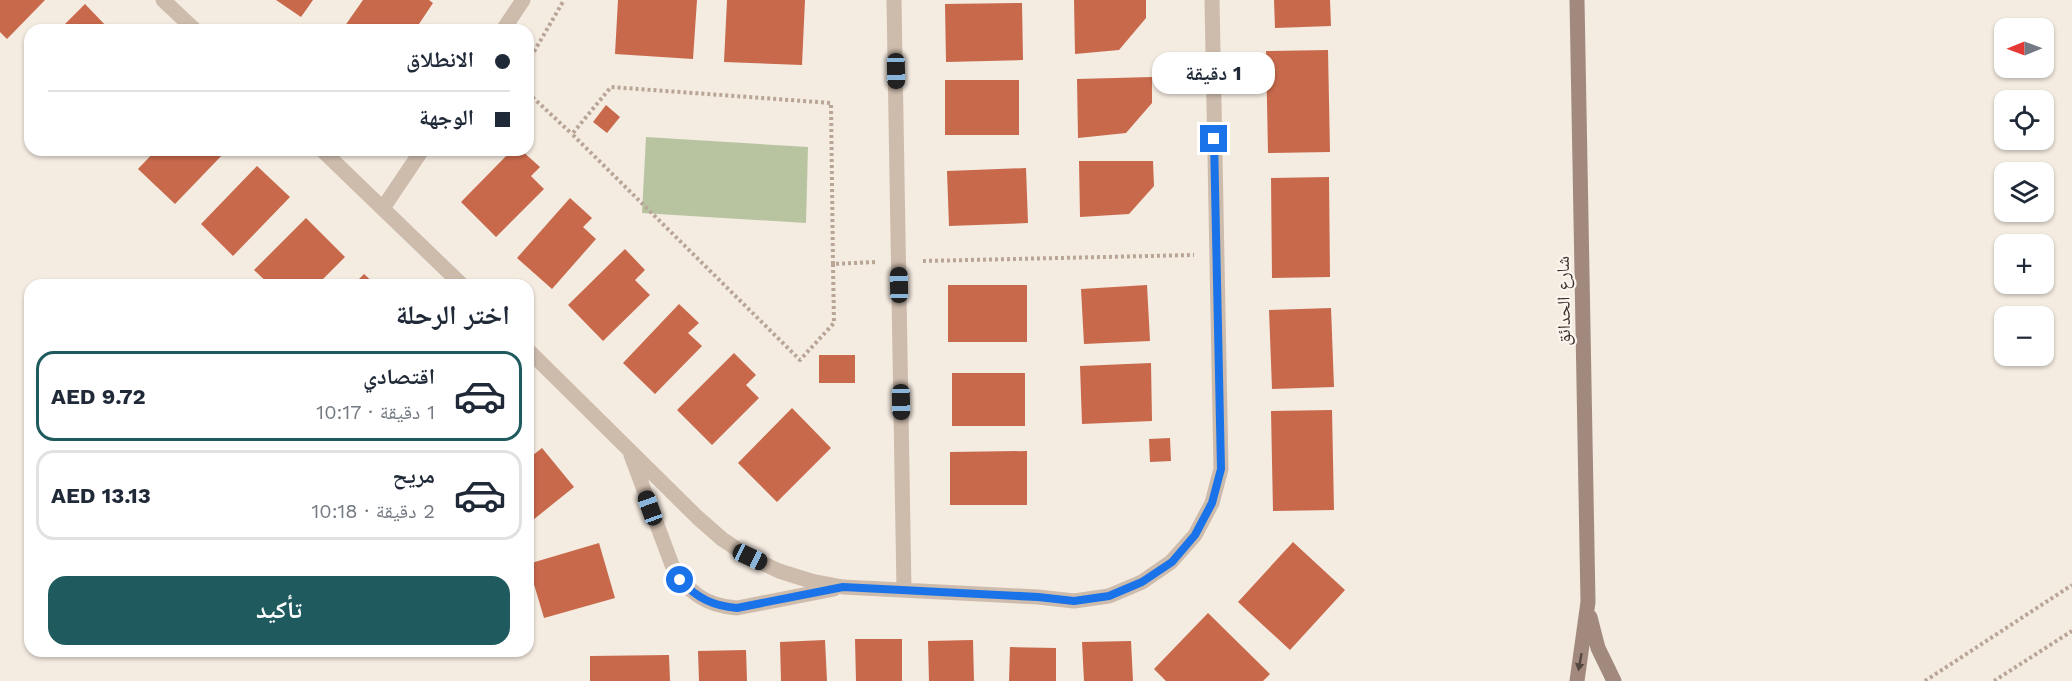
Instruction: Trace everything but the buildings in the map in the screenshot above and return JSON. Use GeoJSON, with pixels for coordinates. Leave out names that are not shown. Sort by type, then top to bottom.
{"type":"FeatureCollection","features":[{"type":"Feature","properties":{"kind":"street"},"geometry":{"type":"LineString","coordinates":[[507,24],[523,0]]}},
{"type":"Feature","properties":{"kind":"street"},"geometry":{"type":"LineString","coordinates":[[894,0],[904,590]]}},
{"type":"Feature","properties":{"kind":"street"},"geometry":{"type":"LineString","coordinates":[[534,356],[722,539],[750,557],[779,571],[811,581],[843,587],[1038,597],[1074,601],[1109,596],[1142,582],[1172,562],[1195,535],[1212,503],[1221,469],[1212,0]]}},
{"type":"Feature","properties":{"kind":"street","name":"شارع الحدائق"},"geometry":{"type":"LineString","coordinates":[[1577,0],[1588,602]]}},
{"type":"Feature","properties":{"kind":"street"},"geometry":{"type":"LineString","coordinates":[[167,1],[189,24]]}},
{"type":"Feature","properties":{"kind":"street"},"geometry":{"type":"LineString","coordinates":[[328,156],[456,279]]}},
{"type":"Feature","properties":{"kind":"street"},"geometry":{"type":"LineString","coordinates":[[383,207],[418,156]]}},
{"type":"Feature","properties":{"kind":"street"},"geometry":{"type":"LineString","coordinates":[[629,450],[672,565],[680,580],[692,593],[714,604],[737,608],[843,587]]}},
{"type":"Feature","properties":{"kind":"street"},"geometry":{"type":"LineString","coordinates":[[1577,681],[1588,602]]}},
{"type":"Feature","properties":{"kind":"street"},"geometry":{"type":"LineString","coordinates":[[1588,602],[1591,625],[1598,648],[1614,681]]}},
{"type":"Feature","properties":{"kind":"path"},"geometry":{"type":"LineString","coordinates":[[534,52],[564,0]]}},
{"type":"Feature","properties":{"kind":"path"},"geometry":{"type":"LineString","coordinates":[[534,99],[801,360],[834,323],[831,102],[611,87],[572,134]]}},
{"type":"Feature","properties":{"kind":"path"},"geometry":{"type":"LineString","coordinates":[[833,264],[1216,254]]}},
{"type":"Feature","properties":{"kind":"path"},"geometry":{"type":"LineString","coordinates":[[1925,681],[2072,585]]}},
{"type":"Feature","properties":{"kind":"path"},"geometry":{"type":"LineString","coordinates":[[1994,681],[2072,631]]}},
{"type":"Feature","properties":{"kind":"green space"},"geometry":{"type":"Polygon","coordinates":[[[646,137],[808,147],[806,223],[642,213],[646,137]]]}},
{"type":"Feature","properties":{"kind":"route"},"geometry":{"type":"LineString","coordinates":[[680,580],[692,593],[707,602],[722,607],[737,608],[843,587],[1038,597],[1074,601],[1109,596],[1142,582],[1172,562],[1195,535],[1212,503],[1221,469],[1214,139]]}}]}
